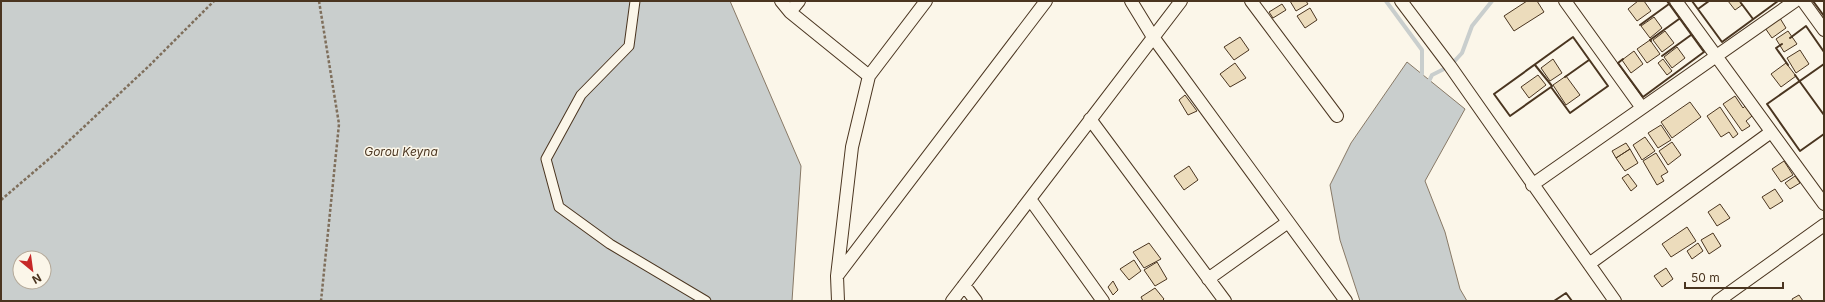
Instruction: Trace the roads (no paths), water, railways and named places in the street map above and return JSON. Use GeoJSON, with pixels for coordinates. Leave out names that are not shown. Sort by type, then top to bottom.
{"type":"FeatureCollection","features":[{"type":"Feature","properties":{"kind":"street"},"geometry":{"type":"LineString","coordinates":[[635,1],[629,46],[581,95],[546,159],[559,207],[610,244],[706,301]]}},
{"type":"Feature","properties":{"kind":"street"},"geometry":{"type":"LineString","coordinates":[[781,1],[790,12],[869,76]]}},
{"type":"Feature","properties":{"kind":"street"},"geometry":{"type":"LineString","coordinates":[[790,12],[799,1]]}},
{"type":"Feature","properties":{"kind":"street"},"geometry":{"type":"LineString","coordinates":[[838,301],[837,276],[852,147],[869,76],[926,1]]}},
{"type":"Feature","properties":{"kind":"street"},"geometry":{"type":"LineString","coordinates":[[837,276],[1046,1]]}},
{"type":"Feature","properties":{"kind":"street"},"geometry":{"type":"LineString","coordinates":[[1131,1],[1153,37],[1346,301]]}},
{"type":"Feature","properties":{"kind":"street"},"geometry":{"type":"LineString","coordinates":[[952,301],[1181,1]]}},
{"type":"Feature","properties":{"kind":"street"},"geometry":{"type":"LineString","coordinates":[[1251,1],[1337,116]]}},
{"type":"Feature","properties":{"kind":"street"},"geometry":{"type":"LineString","coordinates":[[1402,1],[1450,66],[1532,185],[1615,301]]}},
{"type":"Feature","properties":{"kind":"street"},"geometry":{"type":"LineString","coordinates":[[1565,1],[1642,108]]}},
{"type":"Feature","properties":{"kind":"street"},"geometry":{"type":"LineString","coordinates":[[1676,1],[1824,204]]}},
{"type":"Feature","properties":{"kind":"street"},"geometry":{"type":"LineString","coordinates":[[1532,185],[1795,1]]}},
{"type":"Feature","properties":{"kind":"street"},"geometry":{"type":"LineString","coordinates":[[1803,1],[1824,30]]}},
{"type":"Feature","properties":{"kind":"street"},"geometry":{"type":"LineString","coordinates":[[1090,119],[1225,301]]}},
{"type":"Feature","properties":{"kind":"street"},"geometry":{"type":"LineString","coordinates":[[1589,264],[1771,132]]}},
{"type":"Feature","properties":{"kind":"street"},"geometry":{"type":"LineString","coordinates":[[1030,199],[1103,301]]}},
{"type":"Feature","properties":{"kind":"street"},"geometry":{"type":"LineString","coordinates":[[1208,279],[1288,222]]}},
{"type":"Feature","properties":{"kind":"street"},"geometry":{"type":"LineString","coordinates":[[1718,301],[1824,225]]}},
{"type":"Feature","properties":{"kind":"street"},"geometry":{"type":"LineString","coordinates":[[964,285],[976,301]]}},
{"type":"Feature","properties":{"kind":"water","name":"Gorou Keyna"},"geometry":{"type":"Polygon","coordinates":[[[1,1],[730,1],[801,166],[792,301],[1,301],[1,1]]]}},
{"type":"Feature","properties":{"kind":"water"},"geometry":{"type":"Polygon","coordinates":[[[1407,62],[1465,109],[1425,181],[1445,232],[1460,289],[1467,301],[1360,301],[1340,240],[1330,185],[1351,143],[1407,62]]]}},
{"type":"Feature","properties":{"kind":"waterway"},"geometry":{"type":"LineString","coordinates":[[1386,1],[1422,50],[1422,74],[1420,79]]}},
{"type":"Feature","properties":{"kind":"waterway"},"geometry":{"type":"LineString","coordinates":[[1427,85],[1432,75],[1450,66],[1462,53],[1472,26],[1492,1]]}}]}
